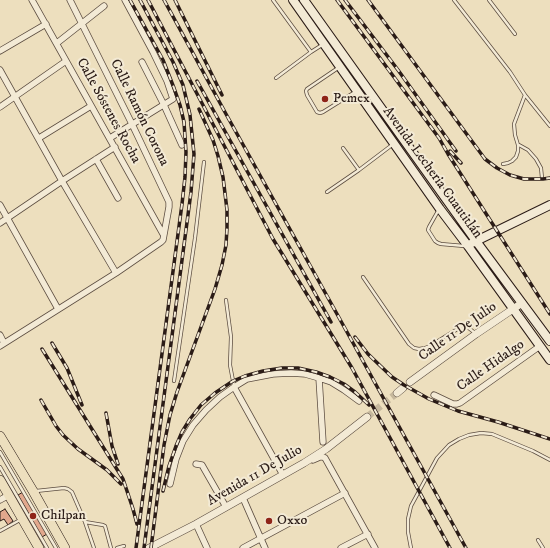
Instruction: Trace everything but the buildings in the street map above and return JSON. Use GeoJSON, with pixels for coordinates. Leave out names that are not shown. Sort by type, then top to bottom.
{"type":"FeatureCollection","features":[{"type":"Feature","properties":{"kind":"main road","name":"Avenida Lecheria Cuautitlán"},"geometry":{"type":"LineString","coordinates":[[293,0],[440,209],[550,360]]}},
{"type":"Feature","properties":{"kind":"main road","name":"Avenida Lecheria Cuautitlán"},"geometry":{"type":"LineString","coordinates":[[304,0],[476,241],[550,341]]}},
{"type":"Feature","properties":{"kind":"main road"},"geometry":{"type":"LineString","coordinates":[[302,14],[310,8]]}},
{"type":"Feature","properties":{"kind":"main road"},"geometry":{"type":"LineString","coordinates":[[468,246],[550,205]]}},
{"type":"Feature","properties":{"kind":"main road"},"geometry":{"type":"LineString","coordinates":[[0,436],[65,548]]}},
{"type":"Feature","properties":{"kind":"main road"},"geometry":{"type":"LineString","coordinates":[[0,480],[39,548]]}},
{"type":"Feature","properties":{"kind":"street","name":"Calle Sóstenes Rocha"},"geometry":{"type":"LineString","coordinates":[[32,0],[110,138],[163,237]]}},
{"type":"Feature","properties":{"kind":"street","name":"Calle Ramón Corona"},"geometry":{"type":"LineString","coordinates":[[70,0],[169,202],[170,207],[163,237]]}},
{"type":"Feature","properties":{"kind":"street"},"geometry":{"type":"LineString","coordinates":[[110,138],[173,99],[164,74],[125,0]]}},
{"type":"Feature","properties":{"kind":"street"},"geometry":{"type":"LineString","coordinates":[[57,44],[104,6]]}},
{"type":"Feature","properties":{"kind":"street"},"geometry":{"type":"LineString","coordinates":[[0,51],[46,24]]}},
{"type":"Feature","properties":{"kind":"street"},"geometry":{"type":"LineString","coordinates":[[0,107],[66,61]]}},
{"type":"Feature","properties":{"kind":"street"},"geometry":{"type":"LineString","coordinates":[[142,62],[182,145]]}},
{"type":"Feature","properties":{"kind":"street"},"geometry":{"type":"LineString","coordinates":[[0,70],[62,181],[116,273]]}},
{"type":"Feature","properties":{"kind":"street"},"geometry":{"type":"LineString","coordinates":[[38,138],[92,106]]}},
{"type":"Feature","properties":{"kind":"street"},"geometry":{"type":"LineString","coordinates":[[0,223],[114,147]]}},
{"type":"Feature","properties":{"kind":"street"},"geometry":{"type":"LineString","coordinates":[[96,159],[118,198]]}},
{"type":"Feature","properties":{"kind":"street"},"geometry":{"type":"LineString","coordinates":[[0,205],[58,309]]}},
{"type":"Feature","properties":{"kind":"street"},"geometry":{"type":"LineString","coordinates":[[0,335],[2,345],[116,273],[161,242],[163,237]]}},
{"type":"Feature","properties":{"kind":"street","name":"Calle 11 De Julio"},"geometry":{"type":"LineString","coordinates":[[410,382],[522,303]]}},
{"type":"Feature","properties":{"kind":"street","name":"Calle Hidalgo"},"geometry":{"type":"LineString","coordinates":[[434,395],[453,404],[460,403],[540,346]]}},
{"type":"Feature","properties":{"kind":"street"},"geometry":{"type":"LineString","coordinates":[[170,484],[176,459],[183,441],[192,425],[220,397],[248,379],[272,374],[305,374],[331,382],[359,401]]}},
{"type":"Feature","properties":{"kind":"street"},"geometry":{"type":"LineString","coordinates":[[319,378],[323,442]]}},
{"type":"Feature","properties":{"kind":"street"},"geometry":{"type":"LineString","coordinates":[[234,387],[283,475]]}},
{"type":"Feature","properties":{"kind":"street"},"geometry":{"type":"LineString","coordinates":[[396,393],[403,388]]}},
{"type":"Feature","properties":{"kind":"street","name":"Avenida 11 De Julio"},"geometry":{"type":"LineString","coordinates":[[150,548],[196,524],[304,463],[326,449],[367,417]]}},
{"type":"Feature","properties":{"kind":"street"},"geometry":{"type":"LineString","coordinates":[[304,463],[323,457],[324,458],[375,548]]}},
{"type":"Feature","properties":{"kind":"street"},"geometry":{"type":"LineString","coordinates":[[196,464],[202,465],[226,507]]}},
{"type":"Feature","properties":{"kind":"street"},"geometry":{"type":"LineString","coordinates":[[243,548],[345,494]]}},
{"type":"Feature","properties":{"kind":"street"},"geometry":{"type":"LineString","coordinates":[[0,500],[9,495]]}},
{"type":"Feature","properties":{"kind":"street"},"geometry":{"type":"LineString","coordinates":[[243,498],[265,548]]}},
{"type":"Feature","properties":{"kind":"street"},"geometry":{"type":"LineString","coordinates":[[196,524],[207,548]]}},
{"type":"Feature","properties":{"kind":"street"},"geometry":{"type":"LineString","coordinates":[[341,548],[368,534]]}},
{"type":"Feature","properties":{"kind":"lane"},"geometry":{"type":"LineString","coordinates":[[273,0],[311,52]]}},
{"type":"Feature","properties":{"kind":"lane"},"geometry":{"type":"LineString","coordinates":[[454,0],[550,126]]}},
{"type":"Feature","properties":{"kind":"lane"},"geometry":{"type":"LineString","coordinates":[[489,0],[515,34]]}},
{"type":"Feature","properties":{"kind":"lane"},"geometry":{"type":"LineString","coordinates":[[276,78],[324,44]]}},
{"type":"Feature","properties":{"kind":"lane"},"geometry":{"type":"LineString","coordinates":[[340,67],[306,91],[306,95],[317,112],[323,112],[357,91]]}},
{"type":"Feature","properties":{"kind":"lane"},"geometry":{"type":"LineString","coordinates":[[503,164],[512,161],[516,157],[518,151],[514,124],[525,95]]}},
{"type":"Feature","properties":{"kind":"lane"},"geometry":{"type":"LineString","coordinates":[[327,192],[394,144]]}},
{"type":"Feature","properties":{"kind":"lane"},"geometry":{"type":"LineString","coordinates":[[518,145],[528,150],[536,159],[541,168],[542,178]]}},
{"type":"Feature","properties":{"kind":"lane"},"geometry":{"type":"LineString","coordinates":[[343,148],[359,170]]}},
{"type":"Feature","properties":{"kind":"lane"},"geometry":{"type":"LineString","coordinates":[[174,382],[195,238],[204,162]]}},
{"type":"Feature","properties":{"kind":"lane"},"geometry":{"type":"LineString","coordinates":[[440,209],[428,230],[435,241],[441,244],[468,246]]}},
{"type":"Feature","properties":{"kind":"lane"},"geometry":{"type":"LineString","coordinates":[[363,277],[409,344],[414,348],[419,349],[430,346],[464,325],[476,334]]}},
{"type":"Feature","properties":{"kind":"lane"},"geometry":{"type":"LineString","coordinates":[[226,300],[231,337],[230,365],[234,387]]}},
{"type":"Feature","properties":{"kind":"lane"},"geometry":{"type":"LineString","coordinates":[[411,548],[408,532],[408,519],[411,506],[437,458],[450,445],[459,439],[469,435],[481,433],[492,434],[533,451],[550,460]]}},
{"type":"Feature","properties":{"kind":"lane"},"geometry":{"type":"LineString","coordinates":[[0,452],[56,548]]}},
{"type":"Feature","properties":{"kind":"lane"},"geometry":{"type":"LineString","coordinates":[[0,467],[47,548]]}},
{"type":"Feature","properties":{"kind":"lane"},"geometry":{"type":"LineString","coordinates":[[33,491],[64,488],[72,492],[94,548]]}},
{"type":"Feature","properties":{"kind":"lane"},"geometry":{"type":"LineString","coordinates":[[0,531],[22,518]]}},
{"type":"Feature","properties":{"kind":"lane"},"geometry":{"type":"LineString","coordinates":[[85,522],[105,526],[111,548]]}},
{"type":"Feature","properties":{"kind":"lane"},"geometry":{"type":"LineString","coordinates":[[538,540],[543,548]]}},
{"type":"Feature","properties":{"kind":"lane"},"geometry":{"type":"LineString","coordinates":[[117,548],[124,546]]}},
{"type":"Feature","properties":{"kind":"tunnel"},"geometry":{"type":"LineString","coordinates":[[367,417],[397,393]]}},
{"type":"Feature","properties":{"kind":"railway"},"geometry":{"type":"LineString","coordinates":[[130,0],[163,60],[174,88],[184,122],[186,152],[182,204],[136,548]]}},
{"type":"Feature","properties":{"kind":"railway"},"geometry":{"type":"LineString","coordinates":[[140,0],[173,62],[183,85],[190,115],[194,154],[191,192],[144,548]]}},
{"type":"Feature","properties":{"kind":"railway"},"geometry":{"type":"LineString","coordinates":[[148,0],[273,239],[352,368],[450,548]]}},
{"type":"Feature","properties":{"kind":"railway"},"geometry":{"type":"LineString","coordinates":[[164,0],[466,548]]}},
{"type":"Feature","properties":{"kind":"railway"},"geometry":{"type":"LineString","coordinates":[[175,0],[222,95]]}},
{"type":"Feature","properties":{"kind":"railway"},"geometry":{"type":"LineString","coordinates":[[337,0],[439,138],[550,314]]}},
{"type":"Feature","properties":{"kind":"railway"},"geometry":{"type":"LineString","coordinates":[[345,0],[398,70],[456,151]]}},
{"type":"Feature","properties":{"kind":"railway"},"geometry":{"type":"LineString","coordinates":[[368,0],[485,159],[510,175],[524,179],[550,178]]}},
{"type":"Feature","properties":{"kind":"railway"},"geometry":{"type":"LineString","coordinates":[[197,81],[331,322]]}},
{"type":"Feature","properties":{"kind":"railway"},"geometry":{"type":"LineString","coordinates":[[151,548],[164,445],[170,415],[215,289],[226,245],[227,210],[223,177],[213,140],[199,109]]}},
{"type":"Feature","properties":{"kind":"railway"},"geometry":{"type":"LineString","coordinates":[[450,151],[461,163]]}},
{"type":"Feature","properties":{"kind":"railway"},"geometry":{"type":"LineString","coordinates":[[355,337],[368,354],[392,377],[429,399],[458,411],[550,439]]}},
{"type":"Feature","properties":{"kind":"railway"},"geometry":{"type":"LineString","coordinates":[[52,343],[67,368],[82,405]]}},
{"type":"Feature","properties":{"kind":"railway"},"geometry":{"type":"LineString","coordinates":[[42,349],[123,479],[137,524]]}},
{"type":"Feature","properties":{"kind":"railway"},"geometry":{"type":"LineString","coordinates":[[163,491],[176,446],[190,419],[201,405],[233,381],[263,371],[282,368],[298,368],[316,372],[344,384],[369,405]]}},
{"type":"Feature","properties":{"kind":"railway"},"geometry":{"type":"LineString","coordinates":[[41,400],[63,435],[78,449],[107,470],[121,484]]}},
{"type":"Feature","properties":{"kind":"railway"},"geometry":{"type":"LineString","coordinates":[[106,413],[112,446],[118,464]]}},
{"type":"Feature","properties":{"kind":"place","name":"Pemex"},"geometry":{"type":"Point","coordinates":[325,99]}},
{"type":"Feature","properties":{"kind":"place","name":"Chilpan"},"geometry":{"type":"Point","coordinates":[33,516]}},
{"type":"Feature","properties":{"kind":"place","name":"Oxxo"},"geometry":{"type":"Point","coordinates":[269,521]}}]}
